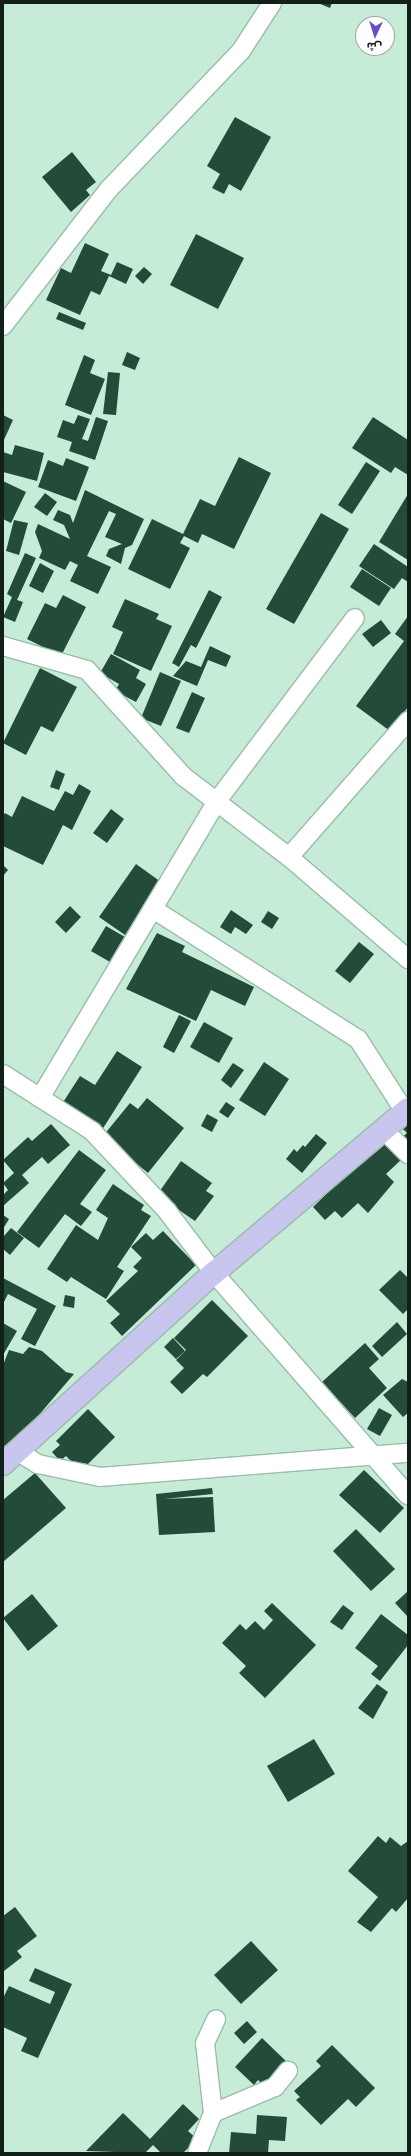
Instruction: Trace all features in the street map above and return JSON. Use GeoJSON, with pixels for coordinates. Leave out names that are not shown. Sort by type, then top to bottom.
{"type":"FeatureCollection","features":[{"type":"Feature","properties":{"kind":"main road"},"geometry":{"type":"LineString","coordinates":[[10,1457],[214,1273],[385,1131],[406,1111]]}},
{"type":"Feature","properties":{"kind":"street"},"geometry":{"type":"LineString","coordinates":[[3,326],[109,189],[241,51],[272,3]]}},
{"type":"Feature","properties":{"kind":"street"},"geometry":{"type":"LineString","coordinates":[[40,1098],[217,801],[355,618]]}},
{"type":"Feature","properties":{"kind":"street"},"geometry":{"type":"LineString","coordinates":[[3,646],[87,670],[183,776],[289,857],[408,959]]}},
{"type":"Feature","properties":{"kind":"street"},"geometry":{"type":"LineString","coordinates":[[289,857],[408,721]]}},
{"type":"Feature","properties":{"kind":"street"},"geometry":{"type":"LineString","coordinates":[[153,909],[358,1039],[406,1111]]}},
{"type":"Feature","properties":{"kind":"street"},"geometry":{"type":"LineString","coordinates":[[3,1074],[92,1131],[167,1211],[214,1273],[372,1456],[408,1495]]}},
{"type":"Feature","properties":{"kind":"street"},"geometry":{"type":"LineString","coordinates":[[385,1131],[408,1154]]}},
{"type":"Feature","properties":{"kind":"street"},"geometry":{"type":"LineString","coordinates":[[10,1457],[100,1477],[408,1453]]}},
{"type":"Feature","properties":{"kind":"street"},"geometry":{"type":"LineString","coordinates":[[197,2153],[213,2113],[205,2043],[216,2020]]}},
{"type":"Feature","properties":{"kind":"street"},"geometry":{"type":"LineString","coordinates":[[213,2113],[268,2091],[288,2071]]}},
{"type":"Feature","properties":{"kind":"building"},"geometry":{"type":"Polygon","coordinates":[[[318,3],[332,3],[330,8],[318,3]]]}},
{"type":"Feature","properties":{"kind":"building"},"geometry":{"type":"Polygon","coordinates":[[[235,117],[271,137],[241,191],[229,184],[224,194],[212,188],[220,174],[207,166],[235,117]]]}},
{"type":"Feature","properties":{"kind":"building"},"geometry":{"type":"Polygon","coordinates":[[[72,152],[96,182],[86,190],[90,195],[71,212],[42,177],[72,152]]]}},
{"type":"Feature","properties":{"kind":"building"},"geometry":{"type":"Polygon","coordinates":[[[196,234],[244,258],[218,309],[170,285],[196,234]]]}},
{"type":"Feature","properties":{"kind":"building"},"geometry":{"type":"Polygon","coordinates":[[[85,243],[109,254],[101,271],[111,275],[117,262],[133,269],[126,284],[109,276],[100,295],[91,291],[80,315],[46,300],[61,268],[71,273],[85,243]]]}},
{"type":"Feature","properties":{"kind":"building"},"geometry":{"type":"Polygon","coordinates":[[[144,267],[152,274],[143,284],[135,276],[144,267]]]}},
{"type":"Feature","properties":{"kind":"building"},"geometry":{"type":"Polygon","coordinates":[[[59,312],[86,323],[83,330],[56,319],[59,312]]]}},
{"type":"Feature","properties":{"kind":"building"},"geometry":{"type":"Polygon","coordinates":[[[127,352],[140,358],[135,370],[122,365],[127,352]]]}},
{"type":"Feature","properties":{"kind":"building"},"geometry":{"type":"Polygon","coordinates":[[[84,355],[95,360],[90,373],[105,379],[91,415],[65,405],[84,355]]]}},
{"type":"Feature","properties":{"kind":"building"},"geometry":{"type":"Polygon","coordinates":[[[108,372],[120,373],[116,415],[103,414],[108,372]]]}},
{"type":"Feature","properties":{"kind":"building"},"geometry":{"type":"Polygon","coordinates":[[[3,415],[13,420],[3,442],[3,415]]]}},
{"type":"Feature","properties":{"kind":"building"},"geometry":{"type":"Polygon","coordinates":[[[78,415],[90,419],[82,439],[88,441],[96,417],[108,421],[95,460],[69,451],[72,442],[57,437],[63,420],[74,424],[78,415]]]}},
{"type":"Feature","properties":{"kind":"building"},"geometry":{"type":"Polygon","coordinates":[[[373,417],[408,440],[408,475],[395,467],[391,473],[352,448],[373,417]]]}},
{"type":"Feature","properties":{"kind":"building"},"geometry":{"type":"Polygon","coordinates":[[[15,445],[44,453],[37,481],[3,472],[3,452],[12,455],[15,445]]]}},
{"type":"Feature","properties":{"kind":"building"},"geometry":{"type":"Polygon","coordinates":[[[239,457],[271,473],[234,549],[202,534],[198,543],[184,536],[180,543],[190,548],[170,589],[128,569],[152,519],[183,534],[200,499],[215,506],[239,457]]]}},
{"type":"Feature","properties":{"kind":"building"},"geometry":{"type":"Polygon","coordinates":[[[66,458],[89,467],[76,501],[38,487],[48,460],[63,466],[66,458]]]}},
{"type":"Feature","properties":{"kind":"building"},"geometry":{"type":"Polygon","coordinates":[[[366,462],[380,471],[352,514],[338,505],[366,462]]]}},
{"type":"Feature","properties":{"kind":"building"},"geometry":{"type":"Polygon","coordinates":[[[3,481],[26,492],[11,523],[3,519],[3,481]]]}},
{"type":"Feature","properties":{"kind":"building"},"geometry":{"type":"Polygon","coordinates":[[[85,490],[144,519],[132,545],[125,548],[121,564],[106,556],[109,549],[122,544],[105,537],[116,514],[109,511],[87,556],[111,567],[98,594],[70,581],[78,565],[70,561],[65,570],[39,558],[42,551],[35,532],[38,524],[70,539],[64,525],[53,520],[58,510],[70,515],[73,523],[85,490]]]}},
{"type":"Feature","properties":{"kind":"building"},"geometry":{"type":"Polygon","coordinates":[[[45,493],[57,502],[47,516],[34,507],[45,493]]]}},
{"type":"Feature","properties":{"kind":"building"},"geometry":{"type":"Polygon","coordinates":[[[408,494],[408,560],[379,542],[408,494]]]}},
{"type":"Feature","properties":{"kind":"building"},"geometry":{"type":"Polygon","coordinates":[[[321,513],[349,529],[294,624],[266,609],[321,513]]]}},
{"type":"Feature","properties":{"kind":"building"},"geometry":{"type":"Polygon","coordinates":[[[14,520],[28,523],[19,555],[6,551],[14,520]]]}},
{"type":"Feature","properties":{"kind":"building"},"geometry":{"type":"Polygon","coordinates":[[[374,544],[408,567],[408,582],[402,578],[394,589],[359,566],[374,544]]]}},
{"type":"Feature","properties":{"kind":"building"},"geometry":{"type":"Polygon","coordinates":[[[25,553],[36,558],[17,600],[23,602],[15,622],[3,617],[12,597],[7,594],[25,553]]]}},
{"type":"Feature","properties":{"kind":"building"},"geometry":{"type":"Polygon","coordinates":[[[40,563],[54,571],[43,593],[29,586],[40,563]]]}},
{"type":"Feature","properties":{"kind":"building"},"geometry":{"type":"Polygon","coordinates":[[[362,569],[391,588],[379,606],[350,587],[362,569]]]}},
{"type":"Feature","properties":{"kind":"building"},"geometry":{"type":"Polygon","coordinates":[[[209,590],[222,597],[196,648],[191,645],[179,667],[172,663],[209,590]]]}},
{"type":"Feature","properties":{"kind":"building"},"geometry":{"type":"Polygon","coordinates":[[[63,595],[86,607],[61,656],[27,639],[45,603],[56,608],[63,595]]]}},
{"type":"Feature","properties":{"kind":"building"},"geometry":{"type":"Polygon","coordinates":[[[125,599],[159,614],[156,619],[172,626],[151,671],[113,654],[123,632],[112,627],[125,599]]]}},
{"type":"Feature","properties":{"kind":"building"},"geometry":{"type":"Polygon","coordinates":[[[408,616],[408,707],[390,731],[356,706],[404,641],[395,634],[408,616]]]}},
{"type":"Feature","properties":{"kind":"building"},"geometry":{"type":"Polygon","coordinates":[[[381,620],[391,633],[373,647],[362,634],[381,620]]]}},
{"type":"Feature","properties":{"kind":"building"},"geometry":{"type":"Polygon","coordinates":[[[210,646],[231,656],[226,667],[208,660],[197,686],[173,676],[186,661],[201,667],[210,646]]]}},
{"type":"Feature","properties":{"kind":"building"},"geometry":{"type":"Polygon","coordinates":[[[111,654],[140,670],[136,678],[146,684],[136,702],[115,691],[119,684],[100,673],[111,654]]]}},
{"type":"Feature","properties":{"kind":"building"},"geometry":{"type":"Polygon","coordinates":[[[40,668],[77,687],[53,732],[41,726],[26,755],[3,743],[40,668]]]}},
{"type":"Feature","properties":{"kind":"building"},"geometry":{"type":"Polygon","coordinates":[[[160,672],[181,681],[161,726],[141,718],[160,672]]]}},
{"type":"Feature","properties":{"kind":"building"},"geometry":{"type":"Polygon","coordinates":[[[192,692],[205,698],[189,733],[176,728],[192,692]]]}},
{"type":"Feature","properties":{"kind":"building"},"geometry":{"type":"Polygon","coordinates":[[[56,770],[65,774],[59,790],[50,787],[56,770]]]}},
{"type":"Feature","properties":{"kind":"building"},"geometry":{"type":"Polygon","coordinates":[[[79,784],[91,791],[72,830],[63,825],[43,865],[3,846],[3,816],[5,813],[12,817],[22,796],[54,811],[65,791],[73,795],[79,784]]]}},
{"type":"Feature","properties":{"kind":"building"},"geometry":{"type":"Polygon","coordinates":[[[111,809],[124,819],[107,843],[93,833],[111,809]]]}},
{"type":"Feature","properties":{"kind":"building"},"geometry":{"type":"Polygon","coordinates":[[[136,864],[161,882],[125,935],[99,917],[136,864]]]}},
{"type":"Feature","properties":{"kind":"building"},"geometry":{"type":"Polygon","coordinates":[[[3,865],[8,870],[3,876],[3,865]]]}},
{"type":"Feature","properties":{"kind":"building"},"geometry":{"type":"Polygon","coordinates":[[[70,906],[81,917],[66,933],[55,922],[70,906]]]}},
{"type":"Feature","properties":{"kind":"building"},"geometry":{"type":"Polygon","coordinates":[[[231,910],[253,925],[246,934],[235,927],[231,934],[220,927],[231,910]]]}},
{"type":"Feature","properties":{"kind":"building"},"geometry":{"type":"Polygon","coordinates":[[[268,911],[279,918],[272,929],[261,922],[268,911]]]}},
{"type":"Feature","properties":{"kind":"building"},"geometry":{"type":"Polygon","coordinates":[[[106,926],[125,937],[110,962],[91,951],[106,926]]]}},
{"type":"Feature","properties":{"kind":"building"},"geometry":{"type":"Polygon","coordinates":[[[157,933],[185,946],[182,952],[254,987],[245,1006],[211,990],[196,1021],[126,989],[157,933]]]}},
{"type":"Feature","properties":{"kind":"building"},"geometry":{"type":"Polygon","coordinates":[[[359,942],[374,954],[350,983],[335,971],[359,942]]]}},
{"type":"Feature","properties":{"kind":"building"},"geometry":{"type":"Polygon","coordinates":[[[179,1015],[191,1021],[174,1053],[163,1047],[179,1015]]]}},
{"type":"Feature","properties":{"kind":"building"},"geometry":{"type":"Polygon","coordinates":[[[204,1022],[233,1038],[219,1063],[190,1047],[204,1022]]]}},
{"type":"Feature","properties":{"kind":"building"},"geometry":{"type":"Polygon","coordinates":[[[117,1051],[142,1067],[100,1133],[60,1107],[80,1076],[95,1085],[117,1051]]]}},
{"type":"Feature","properties":{"kind":"building"},"geometry":{"type":"Polygon","coordinates":[[[264,1062],[289,1079],[265,1116],[239,1100],[264,1062]]]}},
{"type":"Feature","properties":{"kind":"building"},"geometry":{"type":"Polygon","coordinates":[[[233,1063],[244,1070],[231,1088],[221,1080],[233,1063]]]}},
{"type":"Feature","properties":{"kind":"building"},"geometry":{"type":"Polygon","coordinates":[[[147,1098],[184,1128],[148,1173],[103,1136],[130,1103],[138,1109],[147,1098]]]}},
{"type":"Feature","properties":{"kind":"building"},"geometry":{"type":"Polygon","coordinates":[[[226,1102],[235,1108],[228,1118],[219,1112],[226,1102]]]}},
{"type":"Feature","properties":{"kind":"building"},"geometry":{"type":"Polygon","coordinates":[[[207,1114],[218,1120],[212,1132],[201,1126],[207,1114]]]}},
{"type":"Feature","properties":{"kind":"building"},"geometry":{"type":"Polygon","coordinates":[[[408,1116],[408,1146],[401,1138],[407,1133],[399,1125],[408,1116]]]}},
{"type":"Feature","properties":{"kind":"building"},"geometry":{"type":"Polygon","coordinates":[[[51,1124],[70,1145],[48,1164],[42,1157],[22,1175],[29,1183],[3,1206],[3,1195],[8,1190],[3,1183],[14,1173],[3,1160],[28,1137],[32,1141],[51,1124]]]}},
{"type":"Feature","properties":{"kind":"building"},"geometry":{"type":"Polygon","coordinates":[[[316,1134],[327,1143],[302,1173],[286,1159],[294,1149],[297,1152],[303,1145],[305,1147],[316,1134]]]}},
{"type":"Feature","properties":{"kind":"building"},"geometry":{"type":"Polygon","coordinates":[[[384,1138],[403,1158],[386,1174],[394,1182],[368,1213],[358,1203],[342,1218],[335,1211],[325,1220],[313,1207],[384,1138]]]}},
{"type":"Feature","properties":{"kind":"building"},"geometry":{"type":"Polygon","coordinates":[[[79,1150],[106,1170],[80,1204],[92,1212],[81,1226],[65,1214],[39,1248],[17,1232],[79,1150]]]}},
{"type":"Feature","properties":{"kind":"building"},"geometry":{"type":"Polygon","coordinates":[[[181,1161],[212,1183],[206,1191],[214,1196],[195,1221],[157,1195],[181,1161]]]}},
{"type":"Feature","properties":{"kind":"building"},"geometry":{"type":"Polygon","coordinates":[[[113,1184],[144,1205],[141,1210],[151,1216],[117,1267],[124,1271],[106,1299],[71,1277],[67,1282],[47,1269],[76,1225],[98,1240],[108,1218],[96,1210],[113,1184]]]}},
{"type":"Feature","properties":{"kind":"building"},"geometry":{"type":"Polygon","coordinates":[[[3,1215],[9,1219],[3,1229],[3,1215]]]}},
{"type":"Feature","properties":{"kind":"building"},"geometry":{"type":"Polygon","coordinates":[[[11,1228],[24,1238],[10,1255],[3,1249],[3,1237],[11,1228]]]}},
{"type":"Feature","properties":{"kind":"building"},"geometry":{"type":"Polygon","coordinates":[[[163,1231],[196,1265],[122,1336],[110,1323],[120,1314],[106,1301],[138,1271],[133,1267],[142,1258],[131,1247],[146,1233],[153,1240],[163,1231]]]}},
{"type":"Feature","properties":{"kind":"building"},"geometry":{"type":"Polygon","coordinates":[[[400,1270],[408,1278],[408,1309],[403,1314],[379,1290],[400,1270]]]}},
{"type":"Feature","properties":{"kind":"building"},"geometry":{"type":"Polygon","coordinates":[[[3,1278],[56,1306],[35,1346],[21,1339],[37,1309],[8,1294],[3,1304],[3,1278]]]}},
{"type":"Feature","properties":{"kind":"building"},"geometry":{"type":"Polygon","coordinates":[[[65,1295],[75,1297],[74,1308],[63,1306],[65,1295]]]}},
{"type":"Feature","properties":{"kind":"building"},"geometry":{"type":"Polygon","coordinates":[[[212,1300],[248,1336],[207,1377],[203,1374],[182,1394],[170,1382],[184,1368],[176,1360],[186,1350],[174,1338],[212,1300]]]}},
{"type":"Feature","properties":{"kind":"building"},"geometry":{"type":"Polygon","coordinates":[[[397,1322],[407,1334],[382,1357],[372,1346],[397,1322]]]}},
{"type":"Feature","properties":{"kind":"building"},"geometry":{"type":"Polygon","coordinates":[[[3,1323],[17,1331],[3,1355],[3,1323]]]}},
{"type":"Feature","properties":{"kind":"building"},"geometry":{"type":"Polygon","coordinates":[[[173,1338],[185,1351],[176,1359],[164,1347],[173,1338]]]}},
{"type":"Feature","properties":{"kind":"building"},"geometry":{"type":"Polygon","coordinates":[[[365,1343],[379,1359],[369,1368],[387,1388],[355,1418],[322,1382],[365,1343]]]}},
{"type":"Feature","properties":{"kind":"building"},"geometry":{"type":"Polygon","coordinates":[[[29,1347],[42,1351],[66,1372],[74,1374],[8,1451],[3,1446],[3,1365],[9,1350],[23,1354],[29,1347]]]}},
{"type":"Feature","properties":{"kind":"building"},"geometry":{"type":"Polygon","coordinates":[[[402,1379],[408,1382],[408,1413],[403,1417],[383,1395],[402,1379]]]}},
{"type":"Feature","properties":{"kind":"building"},"geometry":{"type":"Polygon","coordinates":[[[379,1408],[392,1415],[380,1436],[367,1429],[379,1408]]]}},
{"type":"Feature","properties":{"kind":"building"},"geometry":{"type":"Polygon","coordinates":[[[88,1409],[115,1437],[81,1471],[66,1456],[60,1461],[52,1452],[60,1445],[56,1441],[88,1409]]]}},
{"type":"Feature","properties":{"kind":"building"},"geometry":{"type":"Polygon","coordinates":[[[364,1470],[404,1508],[380,1533],[339,1495],[364,1470]]]}},
{"type":"Feature","properties":{"kind":"building"},"geometry":{"type":"Polygon","coordinates":[[[35,1473],[66,1508],[3,1562],[3,1500],[35,1473]]]}},
{"type":"Feature","properties":{"kind":"building"},"geometry":{"type":"Polygon","coordinates":[[[212,1488],[213,1494],[164,1499],[213,1497],[215,1532],[159,1535],[156,1494],[212,1488]]]}},
{"type":"Feature","properties":{"kind":"building"},"geometry":{"type":"Polygon","coordinates":[[[356,1529],[395,1569],[371,1591],[333,1551],[356,1529]]]}},
{"type":"Feature","properties":{"kind":"building"},"geometry":{"type":"Polygon","coordinates":[[[408,1591],[408,1617],[395,1603],[408,1591]]]}},
{"type":"Feature","properties":{"kind":"building"},"geometry":{"type":"Polygon","coordinates":[[[32,1594],[58,1626],[28,1651],[3,1618],[32,1594]]]}},
{"type":"Feature","properties":{"kind":"building"},"geometry":{"type":"Polygon","coordinates":[[[272,1603],[316,1645],[265,1698],[239,1673],[246,1666],[222,1643],[240,1624],[246,1630],[255,1621],[264,1630],[273,1620],[264,1611],[272,1603]]]}},
{"type":"Feature","properties":{"kind":"building"},"geometry":{"type":"Polygon","coordinates":[[[343,1605],[354,1613],[342,1630],[330,1622],[343,1605]]]}},
{"type":"Feature","properties":{"kind":"building"},"geometry":{"type":"Polygon","coordinates":[[[381,1614],[408,1635],[408,1645],[380,1681],[371,1674],[378,1666],[355,1648],[381,1614]]]}},
{"type":"Feature","properties":{"kind":"building"},"geometry":{"type":"Polygon","coordinates":[[[377,1684],[388,1692],[373,1719],[358,1708],[377,1684]]]}},
{"type":"Feature","properties":{"kind":"building"},"geometry":{"type":"Polygon","coordinates":[[[314,1739],[335,1774],[288,1802],[267,1766],[314,1739]]]}},
{"type":"Feature","properties":{"kind":"building"},"geometry":{"type":"Polygon","coordinates":[[[378,1836],[386,1843],[390,1837],[401,1846],[408,1841],[408,1898],[396,1912],[392,1908],[371,1932],[357,1922],[378,1897],[348,1871],[378,1836]]]}},
{"type":"Feature","properties":{"kind":"building"},"geometry":{"type":"Polygon","coordinates":[[[15,1907],[37,1936],[17,1951],[22,1957],[4,1971],[3,1916],[15,1907]]]}},
{"type":"Feature","properties":{"kind":"building"},"geometry":{"type":"Polygon","coordinates":[[[251,1941],[278,1970],[241,2004],[214,1975],[251,1941]]]}},
{"type":"Feature","properties":{"kind":"building"},"geometry":{"type":"Polygon","coordinates":[[[35,1968],[72,1984],[38,2058],[21,2051],[27,2038],[3,2027],[3,1998],[9,1986],[50,2004],[55,1992],[29,1981],[35,1968]]]}},
{"type":"Feature","properties":{"kind":"building"},"geometry":{"type":"Polygon","coordinates":[[[247,2021],[257,2032],[244,2044],[234,2033],[247,2021]]]}},
{"type":"Feature","properties":{"kind":"building"},"geometry":{"type":"Polygon","coordinates":[[[262,2038],[289,2064],[267,2088],[258,2080],[254,2085],[235,2067],[262,2038]]]}},
{"type":"Feature","properties":{"kind":"building"},"geometry":{"type":"Polygon","coordinates":[[[332,2045],[375,2088],[356,2107],[348,2099],[321,2125],[296,2100],[300,2097],[294,2091],[321,2066],[316,2061],[332,2045]]]}},
{"type":"Feature","properties":{"kind":"building"},"geometry":{"type":"Polygon","coordinates":[[[183,2104],[199,2119],[188,2131],[197,2139],[183,2153],[161,2153],[153,2145],[145,2153],[86,2151],[123,2113],[150,2139],[183,2104]]]}},
{"type":"Feature","properties":{"kind":"building"},"geometry":{"type":"Polygon","coordinates":[[[257,2115],[287,2117],[285,2141],[269,2140],[268,2153],[229,2153],[231,2132],[256,2134],[257,2115]]]}}]}
